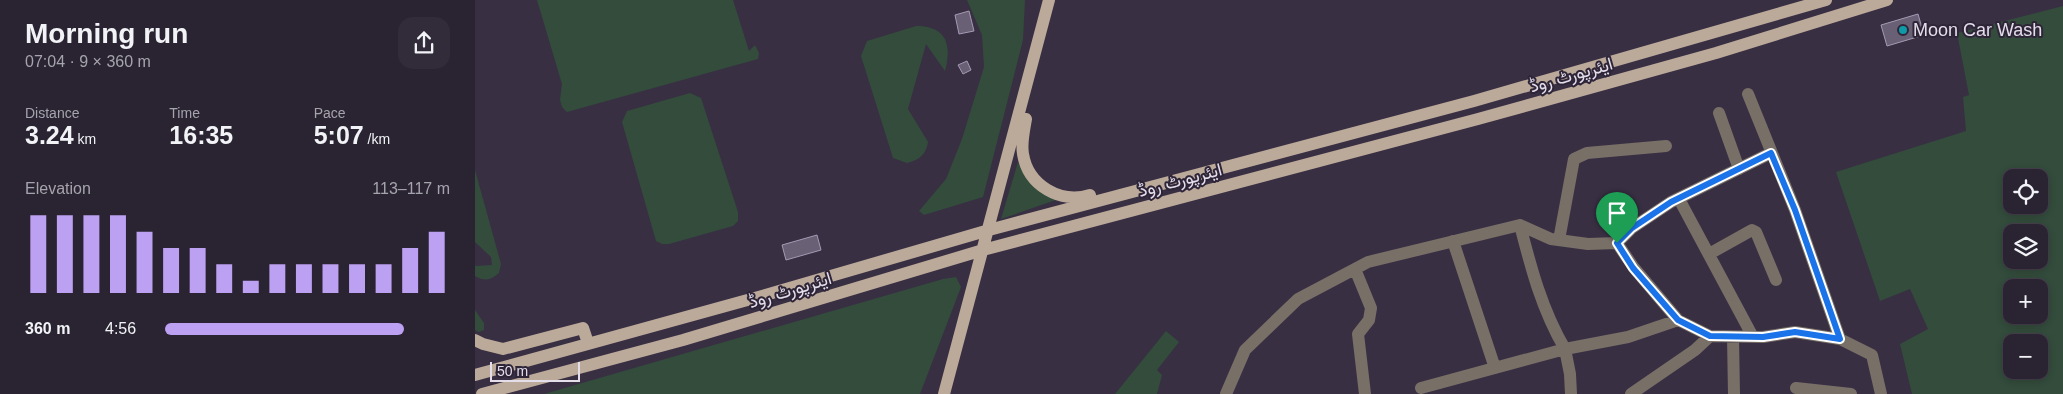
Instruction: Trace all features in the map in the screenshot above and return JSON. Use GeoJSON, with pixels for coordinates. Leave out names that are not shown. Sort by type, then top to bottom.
{"type":"FeatureCollection","features":[{"type":"Feature","properties":{"kind":"main road"},"geometry":{"type":"LineString","coordinates":[[944,394],[1049,0]]}},
{"type":"Feature","properties":{"kind":"main road","name":"ایئرپورٹ روڈ"},"geometry":{"type":"LineString","coordinates":[[475,375],[762,296],[989,230],[1222,166],[1483,98],[1826,0]]}},
{"type":"Feature","properties":{"kind":"main road","name":"ایئرپورٹ روڈ"},"geometry":{"type":"LineString","coordinates":[[482,394],[683,340],[983,250],[1716,53],[1887,0]]}},
{"type":"Feature","properties":{"kind":"main road"},"geometry":{"type":"LineString","coordinates":[[1031,72],[1022,153],[1029,172],[1038,183],[1057,196],[1072,198],[1108,190],[1138,190]]}},
{"type":"Feature","properties":{"kind":"main road"},"geometry":{"type":"LineString","coordinates":[[475,340],[497,348],[503,348],[583,328],[588,343]]}},
{"type":"Feature","properties":{"kind":"street"},"geometry":{"type":"LineString","coordinates":[[1748,94],[1795,210],[1840,339]]}},
{"type":"Feature","properties":{"kind":"street"},"geometry":{"type":"LineString","coordinates":[[1719,113],[1739,168]]}},
{"type":"Feature","properties":{"kind":"street"},"geometry":{"type":"LineString","coordinates":[[1559,240],[1574,159],[1587,153],[1666,146]]}},
{"type":"Feature","properties":{"kind":"street"},"geometry":{"type":"LineString","coordinates":[[1226,394],[1245,350],[1298,299],[1367,262],[1519,225],[1551,239],[1588,244],[1617,243],[1632,228],[1679,199],[1771,153]]}},
{"type":"Feature","properties":{"kind":"street"},"geometry":{"type":"LineString","coordinates":[[1679,199],[1753,337]]}},
{"type":"Feature","properties":{"kind":"street"},"geometry":{"type":"LineString","coordinates":[[1519,225],[1532,273],[1551,326],[1565,349],[1570,374],[1571,394]]}},
{"type":"Feature","properties":{"kind":"street"},"geometry":{"type":"LineString","coordinates":[[1709,254],[1752,230],[1756,232],[1776,280]]}},
{"type":"Feature","properties":{"kind":"street"},"geometry":{"type":"LineString","coordinates":[[1453,241],[1495,368]]}},
{"type":"Feature","properties":{"kind":"street"},"geometry":{"type":"LineString","coordinates":[[1617,243],[1633,268],[1678,320],[1710,336],[1753,337],[1795,332],[1840,339],[1871,355],[1881,394]]}},
{"type":"Feature","properties":{"kind":"street"},"geometry":{"type":"LineString","coordinates":[[1355,268],[1371,308],[1369,320],[1358,334],[1365,394]]}},
{"type":"Feature","properties":{"kind":"street"},"geometry":{"type":"LineString","coordinates":[[1421,388],[1565,349],[1628,337],[1678,320]]}},
{"type":"Feature","properties":{"kind":"street"},"geometry":{"type":"LineString","coordinates":[[1631,394],[1695,350],[1710,336]]}},
{"type":"Feature","properties":{"kind":"street"},"geometry":{"type":"LineString","coordinates":[[1733,337],[1734,394]]}},
{"type":"Feature","properties":{"kind":"street"},"geometry":{"type":"LineString","coordinates":[[1796,388],[1851,394]]}},
{"type":"Feature","properties":{"kind":"green space"},"geometry":{"type":"Polygon","coordinates":[[[537,0],[733,0],[749,51],[755,45],[759,53],[758,59],[567,112],[562,107],[560,100],[562,84],[537,0]]]}},
{"type":"Feature","properties":{"kind":"green space"},"geometry":{"type":"Polygon","coordinates":[[[967,0],[1025,0],[1023,40],[983,197],[924,215],[919,211],[946,179],[962,139],[984,67],[982,35],[967,0]]]}},
{"type":"Feature","properties":{"kind":"green space"},"geometry":{"type":"Polygon","coordinates":[[[2063,6],[2063,394],[1912,394],[1900,344],[1928,329],[1910,289],[1880,301],[1836,172],[1966,131],[1963,97],[1969,95],[1957,33],[2063,6]]]}},
{"type":"Feature","properties":{"kind":"green space"},"geometry":{"type":"Polygon","coordinates":[[[916,26],[935,29],[941,33],[945,39],[948,53],[945,71],[926,44],[908,109],[928,142],[926,150],[921,156],[907,163],[893,158],[861,56],[867,41],[916,26]]]}},
{"type":"Feature","properties":{"kind":"green space"},"geometry":{"type":"Polygon","coordinates":[[[690,93],[701,98],[738,212],[738,221],[733,226],[669,244],[662,244],[656,241],[622,122],[627,111],[690,93]]]}},
{"type":"Feature","properties":{"kind":"green space"},"geometry":{"type":"Polygon","coordinates":[[[1018,162],[1028,179],[1056,200],[1001,219],[1018,162]]]}},
{"type":"Feature","properties":{"kind":"green space"},"geometry":{"type":"Polygon","coordinates":[[[475,170],[501,264],[499,273],[488,279],[475,276],[475,266],[492,265],[491,257],[475,242],[475,170]]]}},
{"type":"Feature","properties":{"kind":"green space"},"geometry":{"type":"Polygon","coordinates":[[[956,277],[961,287],[920,394],[544,394],[943,279],[956,277]]]}},
{"type":"Feature","properties":{"kind":"green space"},"geometry":{"type":"Polygon","coordinates":[[[475,310],[484,323],[484,330],[479,332],[475,330],[475,310]]]}},
{"type":"Feature","properties":{"kind":"green space"},"geometry":{"type":"Polygon","coordinates":[[[1166,331],[1179,342],[1157,370],[1162,375],[1157,394],[1115,394],[1166,331]]]}},
{"type":"Feature","properties":{"kind":"building"},"geometry":{"type":"Polygon","coordinates":[[[969,11],[974,31],[959,34],[955,15],[969,11]]]}},
{"type":"Feature","properties":{"kind":"building","name":"Moon Car Wash"},"geometry":{"type":"Polygon","coordinates":[[[1918,14],[1924,35],[1887,46],[1881,25],[1918,14]]]}},
{"type":"Feature","properties":{"kind":"building"},"geometry":{"type":"Polygon","coordinates":[[[967,61],[971,70],[963,74],[958,65],[967,61]]]}},
{"type":"Feature","properties":{"kind":"building"},"geometry":{"type":"Polygon","coordinates":[[[817,235],[821,250],[786,260],[782,245],[817,235]]]}},
{"type":"Feature","properties":{"kind":"place","name":"Moon Car Wash"},"geometry":{"type":"Point","coordinates":[1903,30]}},
{"type":"Feature","properties":{"kind":"route"},"geometry":{"type":"LineString","coordinates":[[1771,153],[1795,210],[1840,339],[1795,332],[1763,337],[1710,336],[1678,320],[1674,313],[1633,268],[1617,243],[1632,228],[1671,202],[1771,153]]}}]}
